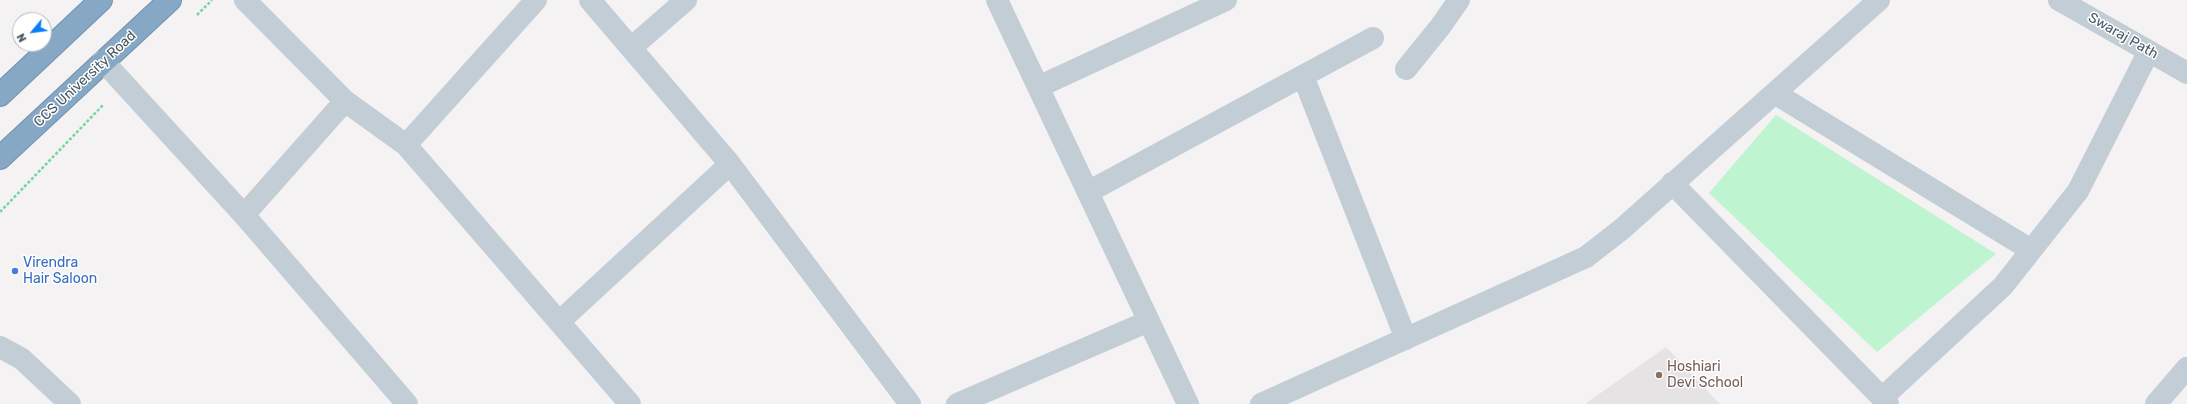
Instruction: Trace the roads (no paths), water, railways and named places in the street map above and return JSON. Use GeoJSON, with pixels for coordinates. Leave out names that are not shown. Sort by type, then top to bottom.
{"type":"FeatureCollection","features":[{"type":"Feature","properties":{"kind":"highway"},"geometry":{"type":"LineString","coordinates":[[0,95],[101,0]]}},
{"type":"Feature","properties":{"kind":"highway","name":"CCS University Road"},"geometry":{"type":"LineString","coordinates":[[0,158],[170,0]]}},
{"type":"Feature","properties":{"kind":"street"},"geometry":{"type":"LineString","coordinates":[[245,0],[345,101],[406,145],[630,404]]}},
{"type":"Feature","properties":{"kind":"street"},"geometry":{"type":"LineString","coordinates":[[406,145],[536,0]]}},
{"type":"Feature","properties":{"kind":"street"},"geometry":{"type":"LineString","coordinates":[[590,0],[730,164],[910,404]]}},
{"type":"Feature","properties":{"kind":"street"},"geometry":{"type":"LineString","coordinates":[[631,48],[686,0]]}},
{"type":"Feature","properties":{"kind":"street"},"geometry":{"type":"LineString","coordinates":[[996,0],[1188,404]]}},
{"type":"Feature","properties":{"kind":"street"},"geometry":{"type":"LineString","coordinates":[[1038,87],[1226,0]]}},
{"type":"Feature","properties":{"kind":"street"},"geometry":{"type":"LineString","coordinates":[[1406,68],[1440,27],[1458,0]]}},
{"type":"Feature","properties":{"kind":"street"},"geometry":{"type":"LineString","coordinates":[[1261,404],[1586,257],[1622,229],[1672,183],[1776,94],[1879,0]]}},
{"type":"Feature","properties":{"kind":"street","name":"Swaraj Path"},"geometry":{"type":"LineString","coordinates":[[2059,0],[2187,74]]}},
{"type":"Feature","properties":{"kind":"street"},"geometry":{"type":"LineString","coordinates":[[1088,192],[1373,38]]}},
{"type":"Feature","properties":{"kind":"street"},"geometry":{"type":"LineString","coordinates":[[1672,183],[1885,401],[2003,286],[2078,191],[2149,51]]}},
{"type":"Feature","properties":{"kind":"street"},"geometry":{"type":"LineString","coordinates":[[103,61],[244,215],[407,404]]}},
{"type":"Feature","properties":{"kind":"street"},"geometry":{"type":"LineString","coordinates":[[1303,76],[1406,339]]}},
{"type":"Feature","properties":{"kind":"street"},"geometry":{"type":"LineString","coordinates":[[1776,94],[2031,250]]}},
{"type":"Feature","properties":{"kind":"street"},"geometry":{"type":"LineString","coordinates":[[244,215],[345,101]]}},
{"type":"Feature","properties":{"kind":"street"},"geometry":{"type":"LineString","coordinates":[[559,322],[730,164]]}},
{"type":"Feature","properties":{"kind":"street"},"geometry":{"type":"LineString","coordinates":[[956,404],[1149,321]]}},
{"type":"Feature","properties":{"kind":"street"},"geometry":{"type":"LineString","coordinates":[[0,347],[22,358],[70,404]]}},
{"type":"Feature","properties":{"kind":"street"},"geometry":{"type":"LineString","coordinates":[[2156,404],[2187,368]]}},
{"type":"Feature","properties":{"kind":"place","name":"Virendra Hair Saloon"},"geometry":{"type":"Point","coordinates":[15,271]}},
{"type":"Feature","properties":{"kind":"place","name":"Hoshiari Devi School"},"geometry":{"type":"Point","coordinates":[1659,375]}}]}
